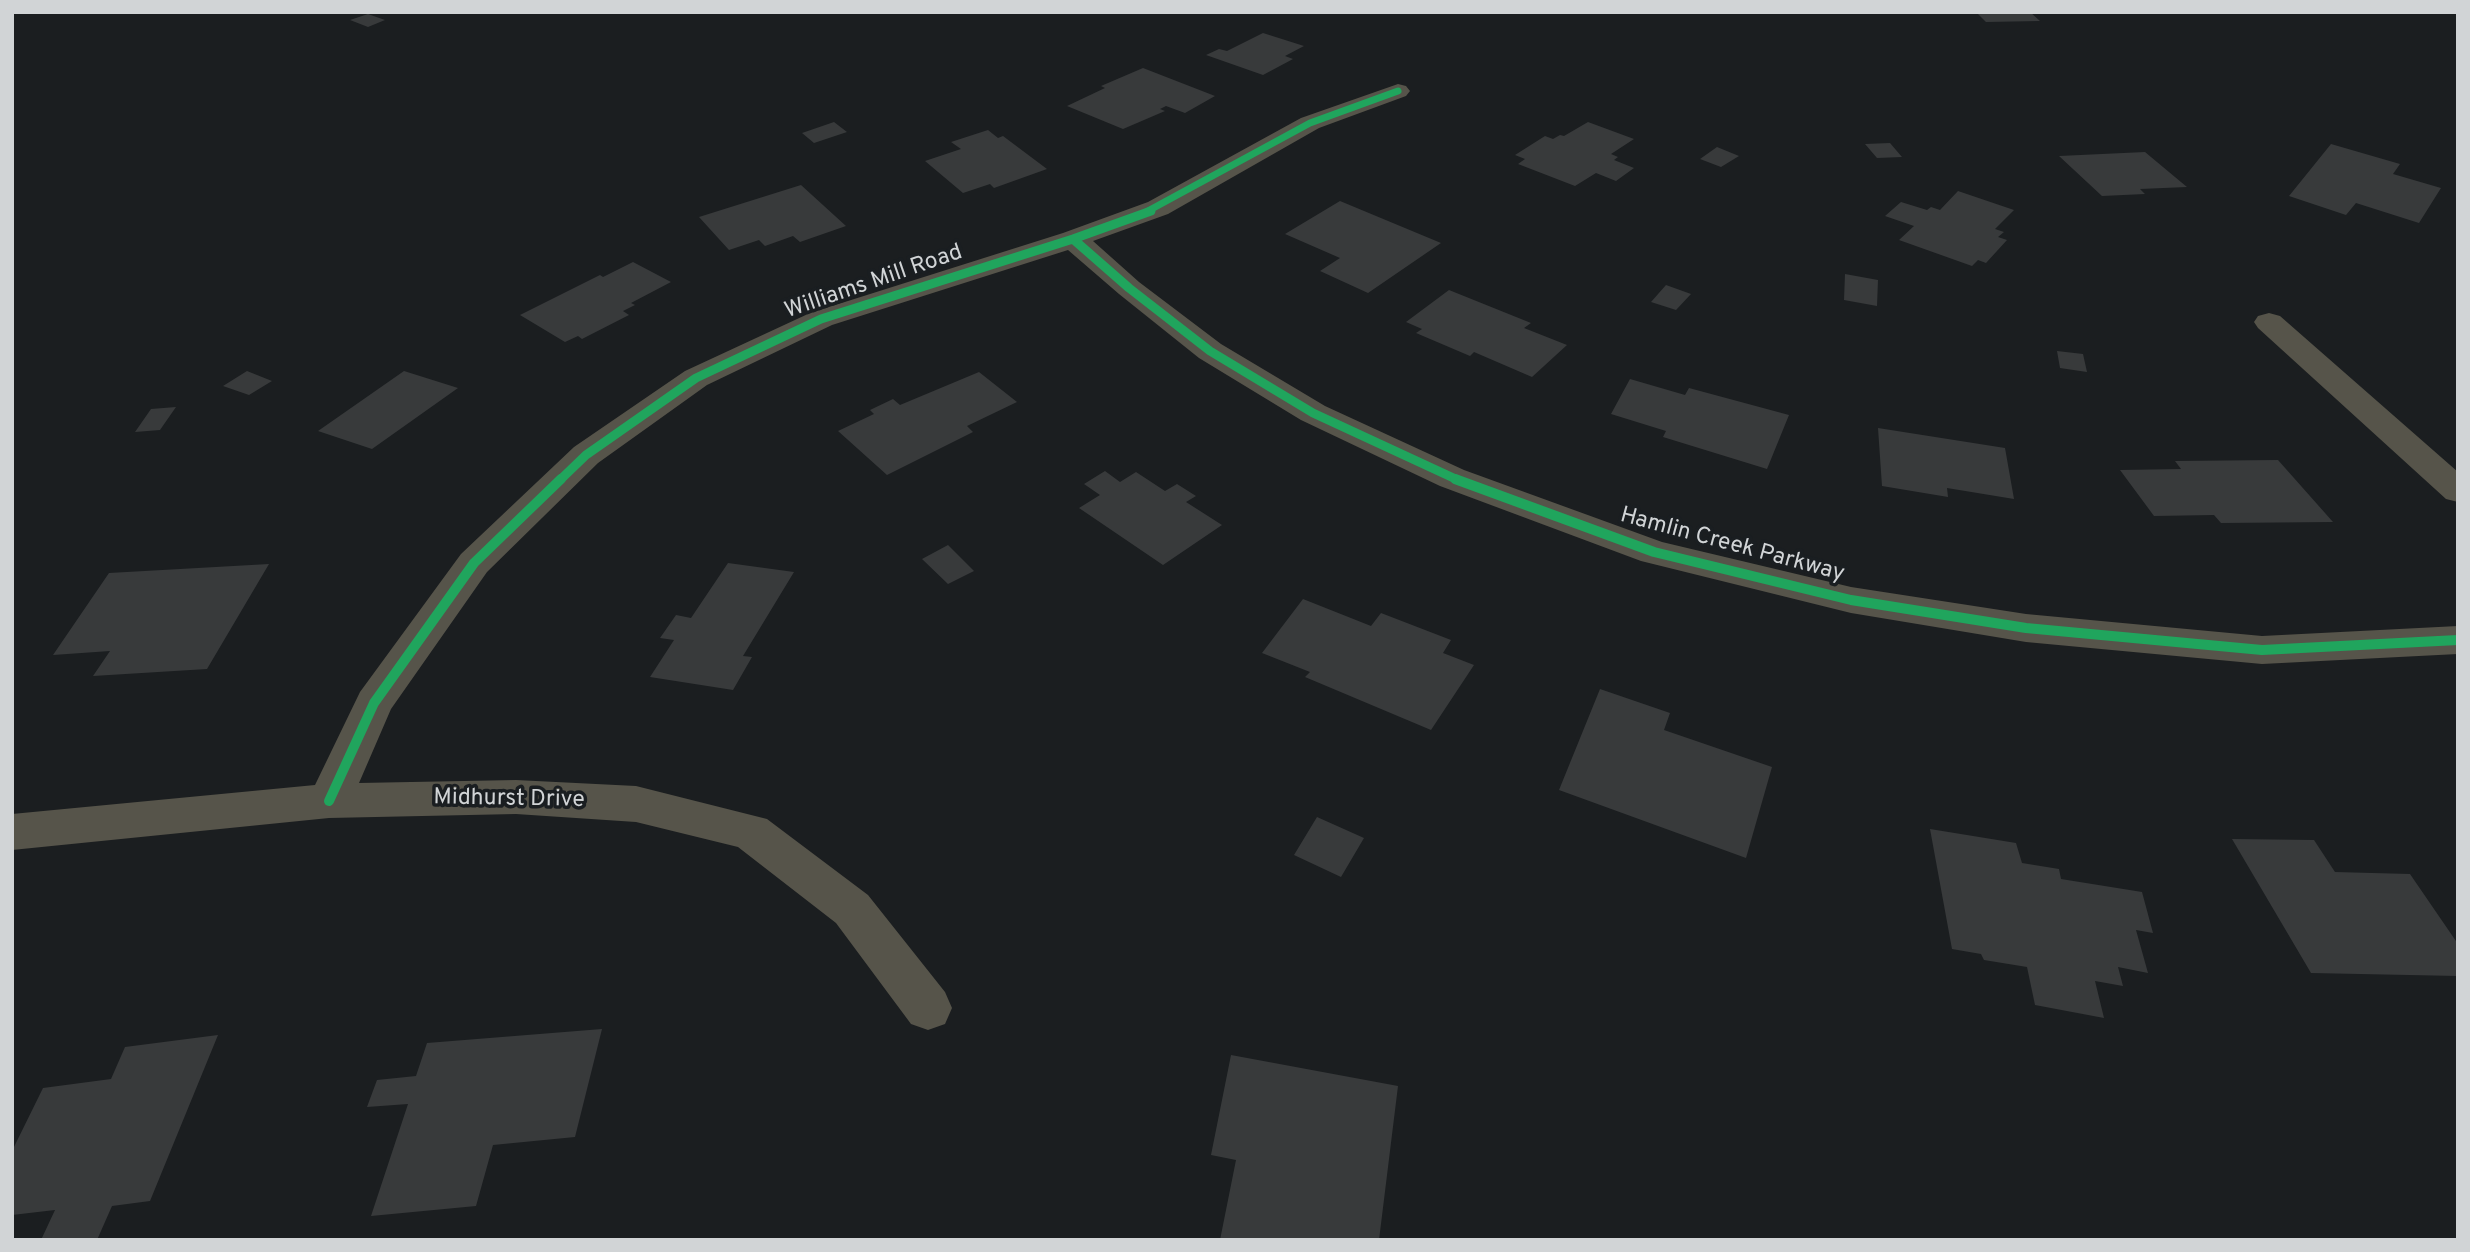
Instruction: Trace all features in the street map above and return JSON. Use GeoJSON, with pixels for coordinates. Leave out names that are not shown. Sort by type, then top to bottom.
{"type":"FeatureCollection","features":[{"type":"Feature","properties":{"kind":"street","name":"Williams Mill Road"},"geometry":{"type":"LineString","coordinates":[[329,802],[374,702],[474,563],[586,455],[696,378],[821,319],[1073,239],[1158,208],[1310,123],[1398,91]]}},
{"type":"Feature","properties":{"kind":"street","name":"Hamlin Creek Parkway"},"geometry":{"type":"LineString","coordinates":[[1073,239],[1129,288],[1210,351],[1313,413],[1452,478],[1654,552],[1851,600],[2026,628],[2262,650],[2458,640]]}},
{"type":"Feature","properties":{"kind":"street"},"geometry":{"type":"LineString","coordinates":[[2269,322],[2458,491]]}},
{"type":"Feature","properties":{"kind":"street","name":"Midhurst Drive"},"geometry":{"type":"LineString","coordinates":[[12,832],[329,802],[516,797],[636,804],[751,832],[852,909],[928,1008]]}},
{"type":"Feature","properties":{"kind":"building"},"geometry":{"type":"Polygon","coordinates":[[[1976,12],[2030,12],[2040,21],[1986,22],[1976,12]]]}},
{"type":"Feature","properties":{"kind":"building"},"geometry":{"type":"Polygon","coordinates":[[[368,14],[385,20],[368,27],[350,20],[368,14]]]}},
{"type":"Feature","properties":{"kind":"building"},"geometry":{"type":"Polygon","coordinates":[[[1263,33],[1304,46],[1285,56],[1293,59],[1263,75],[1206,55],[1219,49],[1227,51],[1263,33]]]}},
{"type":"Feature","properties":{"kind":"building"},"geometry":{"type":"Polygon","coordinates":[[[1143,68],[1215,96],[1185,113],[1166,106],[1160,109],[1165,111],[1123,129],[1067,106],[1105,88],[1101,86],[1143,68]]]}},
{"type":"Feature","properties":{"kind":"building"},"geometry":{"type":"Polygon","coordinates":[[[834,122],[847,132],[814,143],[802,133],[834,122]]]}},
{"type":"Feature","properties":{"kind":"building"},"geometry":{"type":"Polygon","coordinates":[[[1588,122],[1634,139],[1611,154],[1618,157],[1614,160],[1634,168],[1616,181],[1596,173],[1575,186],[1518,164],[1525,159],[1515,155],[1545,136],[1553,139],[1564,136],[1588,122]]]}},
{"type":"Feature","properties":{"kind":"building"},"geometry":{"type":"Polygon","coordinates":[[[988,130],[998,138],[1003,136],[1047,169],[994,188],[990,184],[963,193],[925,161],[961,149],[951,142],[988,130]]]}},
{"type":"Feature","properties":{"kind":"building"},"geometry":{"type":"Polygon","coordinates":[[[1890,143],[1902,157],[1877,158],[1865,144],[1890,143]]]}},
{"type":"Feature","properties":{"kind":"building"},"geometry":{"type":"Polygon","coordinates":[[[2331,144],[2400,164],[2393,174],[2441,188],[2419,223],[2356,203],[2346,215],[2289,196],[2331,144]]]}},
{"type":"Feature","properties":{"kind":"building"},"geometry":{"type":"Polygon","coordinates":[[[1717,147],[1739,156],[1721,167],[1700,159],[1717,147]]]}},
{"type":"Feature","properties":{"kind":"building"},"geometry":{"type":"Polygon","coordinates":[[[2145,152],[2187,187],[2140,189],[2145,194],[2102,196],[2059,156],[2145,152]]]}},
{"type":"Feature","properties":{"kind":"building"},"geometry":{"type":"Polygon","coordinates":[[[801,185],[846,226],[800,242],[793,236],[765,246],[759,240],[729,250],[699,217],[801,185]]]}},
{"type":"Feature","properties":{"kind":"building"},"geometry":{"type":"Polygon","coordinates":[[[1958,191],[2014,210],[1995,229],[2004,232],[1998,237],[2007,240],[1986,263],[1978,260],[1972,266],[1899,240],[1914,226],[1885,216],[1901,202],[1927,210],[1931,207],[1940,210],[1958,191]]]}},
{"type":"Feature","properties":{"kind":"building"},"geometry":{"type":"Polygon","coordinates":[[[1340,201],[1441,243],[1368,293],[1320,271],[1340,258],[1285,234],[1340,201]]]}},
{"type":"Feature","properties":{"kind":"building"},"geometry":{"type":"Polygon","coordinates":[[[633,262],[671,282],[631,303],[635,305],[623,311],[629,315],[582,339],[578,336],[565,342],[520,315],[600,275],[603,277],[633,262]]]}},
{"type":"Feature","properties":{"kind":"building"},"geometry":{"type":"Polygon","coordinates":[[[1845,274],[1878,280],[1877,306],[1844,300],[1845,274]]]}},
{"type":"Feature","properties":{"kind":"building"},"geometry":{"type":"Polygon","coordinates":[[[1666,285],[1691,294],[1676,310],[1651,302],[1666,285]]]}},
{"type":"Feature","properties":{"kind":"building"},"geometry":{"type":"Polygon","coordinates":[[[1449,290],[1531,323],[1524,328],[1567,345],[1532,377],[1474,352],[1470,356],[1416,333],[1422,329],[1406,322],[1449,290]]]}},
{"type":"Feature","properties":{"kind":"building"},"geometry":{"type":"Polygon","coordinates":[[[2057,351],[2083,354],[2087,372],[2060,368],[2057,351]]]}},
{"type":"Feature","properties":{"kind":"building"},"geometry":{"type":"Polygon","coordinates":[[[247,371],[272,381],[249,395],[223,386],[247,371]]]}},
{"type":"Feature","properties":{"kind":"building"},"geometry":{"type":"Polygon","coordinates":[[[404,371],[458,388],[372,449],[318,431],[404,371]]]}},
{"type":"Feature","properties":{"kind":"building"},"geometry":{"type":"Polygon","coordinates":[[[979,372],[1017,402],[967,426],[973,432],[887,475],[838,431],[874,414],[870,410],[893,399],[900,405],[979,372]]]}},
{"type":"Feature","properties":{"kind":"building"},"geometry":{"type":"Polygon","coordinates":[[[1630,379],[1685,395],[1689,388],[1789,415],[1767,469],[1663,437],[1666,431],[1611,414],[1630,379]]]}},
{"type":"Feature","properties":{"kind":"building"},"geometry":{"type":"Polygon","coordinates":[[[176,407],[160,430],[135,432],[151,409],[176,407]]]}},
{"type":"Feature","properties":{"kind":"building"},"geometry":{"type":"Polygon","coordinates":[[[1878,428],[2005,448],[2014,499],[1947,488],[1948,497],[1882,486],[1878,428]]]}},
{"type":"Feature","properties":{"kind":"building"},"geometry":{"type":"Polygon","coordinates":[[[2278,460],[2333,522],[2221,523],[2214,515],[2154,516],[2120,470],[2181,469],[2175,461],[2278,460]]]}},
{"type":"Feature","properties":{"kind":"building"},"geometry":{"type":"Polygon","coordinates":[[[1105,471],[1120,482],[1136,472],[1165,491],[1177,484],[1196,496],[1186,502],[1222,525],[1163,565],[1079,508],[1100,495],[1084,484],[1105,471]]]}},
{"type":"Feature","properties":{"kind":"building"},"geometry":{"type":"Polygon","coordinates":[[[948,545],[974,571],[948,584],[922,559],[948,545]]]}},
{"type":"Feature","properties":{"kind":"building"},"geometry":{"type":"Polygon","coordinates":[[[728,563],[794,572],[743,656],[752,657],[733,690],[650,677],[674,640],[660,638],[676,615],[691,618],[728,563]]]}},
{"type":"Feature","properties":{"kind":"building"},"geometry":{"type":"Polygon","coordinates":[[[269,564],[207,669],[93,676],[110,651],[53,655],[109,573],[269,564]]]}},
{"type":"Feature","properties":{"kind":"building"},"geometry":{"type":"Polygon","coordinates":[[[1303,599],[1371,626],[1381,613],[1451,640],[1443,653],[1474,665],[1431,730],[1305,677],[1310,672],[1262,653],[1303,599]]]}},
{"type":"Feature","properties":{"kind":"building"},"geometry":{"type":"Polygon","coordinates":[[[1600,689],[1670,713],[1664,730],[1772,767],[1746,858],[1559,790],[1600,689]]]}},
{"type":"Feature","properties":{"kind":"building"},"geometry":{"type":"Polygon","coordinates":[[[1317,817],[1364,838],[1341,877],[1294,855],[1317,817]]]}},
{"type":"Feature","properties":{"kind":"building"},"geometry":{"type":"Polygon","coordinates":[[[1930,829],[2016,843],[2022,863],[2059,869],[2061,879],[2142,892],[2153,933],[2136,930],[2148,973],[2118,967],[2123,986],[2095,981],[2104,1018],[2035,1005],[2027,967],[1984,960],[1981,954],[1952,949],[1930,829]]]}},
{"type":"Feature","properties":{"kind":"building"},"geometry":{"type":"Polygon","coordinates":[[[2232,839],[2314,840],[2335,872],[2410,874],[2458,944],[2458,976],[2311,973],[2232,839]]]}},
{"type":"Feature","properties":{"kind":"building"},"geometry":{"type":"Polygon","coordinates":[[[602,1029],[575,1137],[493,1145],[476,1206],[371,1216],[408,1104],[367,1107],[377,1080],[416,1076],[427,1043],[602,1029]]]}},
{"type":"Feature","properties":{"kind":"building"},"geometry":{"type":"Polygon","coordinates":[[[218,1035],[150,1201],[112,1206],[97,1240],[41,1240],[55,1210],[12,1215],[12,1151],[43,1088],[111,1079],[125,1047],[218,1035]]]}},
{"type":"Feature","properties":{"kind":"building"},"geometry":{"type":"Polygon","coordinates":[[[1231,1055],[1398,1086],[1379,1240],[1220,1240],[1236,1160],[1211,1155],[1231,1055]]]}},
{"type":"Feature","properties":{"kind":"cycle path"},"geometry":{"type":"LineString","coordinates":[[329,801],[374,703],[474,563],[586,455],[696,378],[821,319],[1073,239],[1158,208],[1310,123],[1398,91]]}},
{"type":"Feature","properties":{"kind":"cycle path"},"geometry":{"type":"LineString","coordinates":[[1073,239],[1129,288],[1210,351],[1313,413],[1452,478],[1654,552],[1851,600],[2026,628],[2262,650],[2458,640]]}}]}
